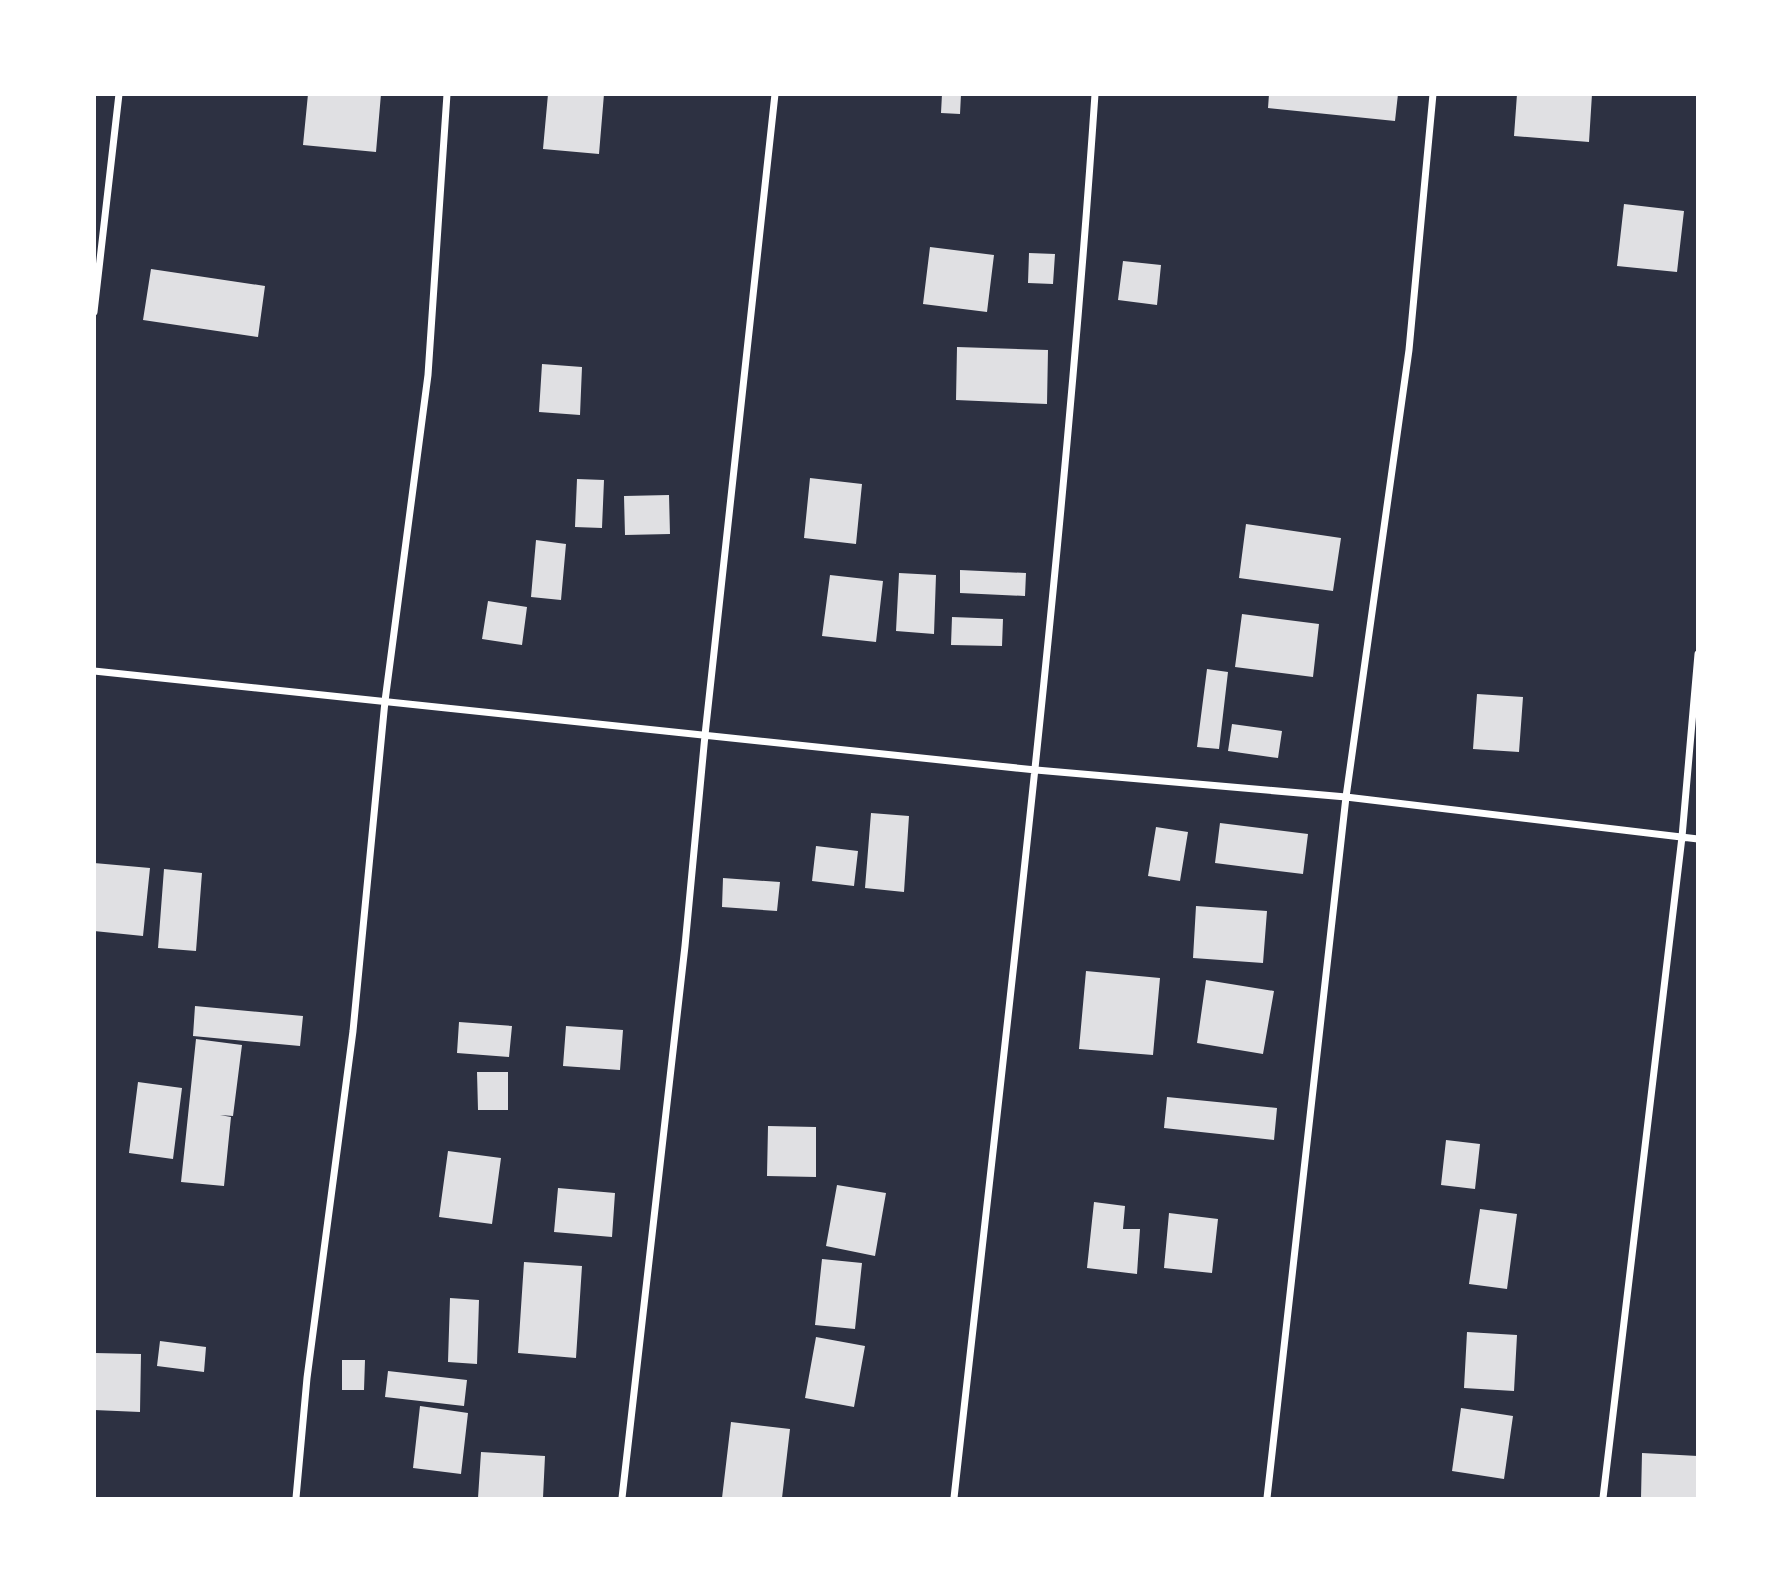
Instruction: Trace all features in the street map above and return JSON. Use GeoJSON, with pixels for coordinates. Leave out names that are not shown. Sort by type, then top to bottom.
{"type":"FeatureCollection","features":[{"type":"Feature","properties":{"kind":"street"},"geometry":{"type":"LineString","coordinates":[[94,312],[119,94]]}},
{"type":"Feature","properties":{"kind":"street"},"geometry":{"type":"LineString","coordinates":[[296,1499],[307,1378],[353,1031],[385,701],[428,375],[447,94]]}},
{"type":"Feature","properties":{"kind":"street"},"geometry":{"type":"LineString","coordinates":[[622,1499],[684,960],[705,735],[775,94]]}},
{"type":"Feature","properties":{"kind":"street"},"geometry":{"type":"LineString","coordinates":[[954,1499],[1036,769],[1080,315],[1096,94]]}},
{"type":"Feature","properties":{"kind":"street"},"geometry":{"type":"LineString","coordinates":[[1267,1499],[1346,797],[1409,349],[1433,94]]}},
{"type":"Feature","properties":{"kind":"street"},"geometry":{"type":"LineString","coordinates":[[1603,1499],[1682,837],[1698,654]]}},
{"type":"Feature","properties":{"kind":"street"},"geometry":{"type":"LineString","coordinates":[[94,671],[1036,769],[1346,797],[1698,839]]}},
{"type":"Feature","properties":{"kind":"building"},"geometry":{"type":"Polygon","coordinates":[[[308,94],[381,94],[376,152],[303,145],[308,94]]]}},
{"type":"Feature","properties":{"kind":"building"},"geometry":{"type":"Polygon","coordinates":[[[548,94],[604,94],[599,154],[543,149],[548,94]]]}},
{"type":"Feature","properties":{"kind":"building"},"geometry":{"type":"Polygon","coordinates":[[[942,94],[961,94],[960,114],[941,113],[942,94]]]}},
{"type":"Feature","properties":{"kind":"building"},"geometry":{"type":"Polygon","coordinates":[[[1269,94],[1398,94],[1395,121],[1268,108],[1269,94]]]}},
{"type":"Feature","properties":{"kind":"building"},"geometry":{"type":"Polygon","coordinates":[[[1517,94],[1592,94],[1589,142],[1514,136],[1517,94]]]}},
{"type":"Feature","properties":{"kind":"building"},"geometry":{"type":"Polygon","coordinates":[[[1624,204],[1684,211],[1677,272],[1617,266],[1624,204]]]}},
{"type":"Feature","properties":{"kind":"building"},"geometry":{"type":"Polygon","coordinates":[[[930,247],[994,255],[987,312],[923,304],[930,247]]]}},
{"type":"Feature","properties":{"kind":"building"},"geometry":{"type":"Polygon","coordinates":[[[1029,253],[1055,254],[1053,284],[1028,283],[1029,253]]]}},
{"type":"Feature","properties":{"kind":"building"},"geometry":{"type":"Polygon","coordinates":[[[1123,261],[1161,265],[1157,305],[1118,300],[1123,261]]]}},
{"type":"Feature","properties":{"kind":"building"},"geometry":{"type":"Polygon","coordinates":[[[151,269],[265,286],[258,337],[143,320],[151,269]]]}},
{"type":"Feature","properties":{"kind":"building"},"geometry":{"type":"Polygon","coordinates":[[[957,347],[1048,350],[1047,404],[956,400],[957,347]]]}},
{"type":"Feature","properties":{"kind":"building"},"geometry":{"type":"Polygon","coordinates":[[[542,364],[582,367],[580,415],[539,412],[542,364]]]}},
{"type":"Feature","properties":{"kind":"building"},"geometry":{"type":"Polygon","coordinates":[[[810,478],[862,484],[856,544],[804,538],[810,478]]]}},
{"type":"Feature","properties":{"kind":"building"},"geometry":{"type":"Polygon","coordinates":[[[577,479],[604,480],[602,528],[575,527],[577,479]]]}},
{"type":"Feature","properties":{"kind":"building"},"geometry":{"type":"Polygon","coordinates":[[[669,495],[670,534],[625,535],[624,496],[669,495]]]}},
{"type":"Feature","properties":{"kind":"building"},"geometry":{"type":"Polygon","coordinates":[[[1246,524],[1341,538],[1333,591],[1239,578],[1246,524]]]}},
{"type":"Feature","properties":{"kind":"building"},"geometry":{"type":"Polygon","coordinates":[[[536,540],[566,544],[561,600],[531,597],[536,540]]]}},
{"type":"Feature","properties":{"kind":"building"},"geometry":{"type":"Polygon","coordinates":[[[960,570],[1026,573],[1025,596],[960,593],[960,570]]]}},
{"type":"Feature","properties":{"kind":"building"},"geometry":{"type":"Polygon","coordinates":[[[899,573],[936,575],[934,634],[896,631],[899,573]]]}},
{"type":"Feature","properties":{"kind":"building"},"geometry":{"type":"Polygon","coordinates":[[[830,575],[883,581],[876,642],[822,636],[830,575]]]}},
{"type":"Feature","properties":{"kind":"building"},"geometry":{"type":"Polygon","coordinates":[[[488,601],[527,607],[522,645],[482,639],[488,601]]]}},
{"type":"Feature","properties":{"kind":"building"},"geometry":{"type":"Polygon","coordinates":[[[1242,614],[1319,624],[1313,677],[1235,667],[1242,614]]]}},
{"type":"Feature","properties":{"kind":"building"},"geometry":{"type":"Polygon","coordinates":[[[952,617],[1003,619],[1002,646],[951,645],[952,617]]]}},
{"type":"Feature","properties":{"kind":"building"},"geometry":{"type":"Polygon","coordinates":[[[1207,669],[1228,672],[1219,749],[1197,747],[1207,669]]]}},
{"type":"Feature","properties":{"kind":"building"},"geometry":{"type":"Polygon","coordinates":[[[1477,694],[1523,697],[1519,752],[1473,749],[1477,694]]]}},
{"type":"Feature","properties":{"kind":"building"},"geometry":{"type":"Polygon","coordinates":[[[1232,724],[1282,731],[1278,758],[1228,751],[1232,724]]]}},
{"type":"Feature","properties":{"kind":"building"},"geometry":{"type":"Polygon","coordinates":[[[871,813],[909,816],[904,892],[865,888],[871,813]]]}},
{"type":"Feature","properties":{"kind":"building"},"geometry":{"type":"Polygon","coordinates":[[[1220,823],[1308,834],[1303,874],[1215,863],[1220,823]]]}},
{"type":"Feature","properties":{"kind":"building"},"geometry":{"type":"Polygon","coordinates":[[[1156,827],[1188,832],[1180,881],[1148,876],[1156,827]]]}},
{"type":"Feature","properties":{"kind":"building"},"geometry":{"type":"Polygon","coordinates":[[[816,846],[858,851],[854,886],[812,881],[816,846]]]}},
{"type":"Feature","properties":{"kind":"building"},"geometry":{"type":"Polygon","coordinates":[[[94,863],[150,868],[143,936],[94,931],[94,863]]]}},
{"type":"Feature","properties":{"kind":"building"},"geometry":{"type":"Polygon","coordinates":[[[164,869],[202,873],[196,951],[158,948],[164,869]]]}},
{"type":"Feature","properties":{"kind":"building"},"geometry":{"type":"Polygon","coordinates":[[[723,878],[780,882],[777,911],[722,907],[723,878]]]}},
{"type":"Feature","properties":{"kind":"building"},"geometry":{"type":"Polygon","coordinates":[[[1196,906],[1267,911],[1263,963],[1193,958],[1196,906]]]}},
{"type":"Feature","properties":{"kind":"building"},"geometry":{"type":"Polygon","coordinates":[[[1086,971],[1160,978],[1153,1055],[1079,1049],[1086,971]]]}},
{"type":"Feature","properties":{"kind":"building"},"geometry":{"type":"Polygon","coordinates":[[[1206,980],[1274,991],[1263,1054],[1197,1043],[1206,980]]]}},
{"type":"Feature","properties":{"kind":"building"},"geometry":{"type":"Polygon","coordinates":[[[195,1006],[303,1016],[300,1046],[193,1036],[195,1006]]]}},
{"type":"Feature","properties":{"kind":"building"},"geometry":{"type":"Polygon","coordinates":[[[459,1022],[512,1026],[509,1057],[457,1053],[459,1022]]]}},
{"type":"Feature","properties":{"kind":"building"},"geometry":{"type":"Polygon","coordinates":[[[566,1026],[623,1030],[620,1070],[563,1066],[566,1026]]]}},
{"type":"Feature","properties":{"kind":"building"},"geometry":{"type":"Polygon","coordinates":[[[196,1039],[242,1045],[233,1116],[220,1115],[231,1117],[224,1186],[181,1182],[196,1039]]]}},
{"type":"Feature","properties":{"kind":"building"},"geometry":{"type":"Polygon","coordinates":[[[477,1072],[508,1072],[508,1110],[478,1110],[477,1072]]]}},
{"type":"Feature","properties":{"kind":"building"},"geometry":{"type":"Polygon","coordinates":[[[138,1082],[182,1088],[173,1159],[129,1153],[138,1082]]]}},
{"type":"Feature","properties":{"kind":"building"},"geometry":{"type":"Polygon","coordinates":[[[1167,1097],[1277,1108],[1274,1140],[1164,1128],[1167,1097]]]}},
{"type":"Feature","properties":{"kind":"building"},"geometry":{"type":"Polygon","coordinates":[[[768,1126],[816,1127],[816,1177],[767,1176],[768,1126]]]}},
{"type":"Feature","properties":{"kind":"building"},"geometry":{"type":"Polygon","coordinates":[[[1446,1140],[1480,1144],[1475,1189],[1441,1185],[1446,1140]]]}},
{"type":"Feature","properties":{"kind":"building"},"geometry":{"type":"Polygon","coordinates":[[[448,1151],[501,1158],[492,1224],[439,1217],[448,1151]]]}},
{"type":"Feature","properties":{"kind":"building"},"geometry":{"type":"Polygon","coordinates":[[[837,1185],[886,1193],[875,1256],[826,1246],[837,1185]]]}},
{"type":"Feature","properties":{"kind":"building"},"geometry":{"type":"Polygon","coordinates":[[[558,1188],[615,1193],[612,1237],[554,1232],[558,1188]]]}},
{"type":"Feature","properties":{"kind":"building"},"geometry":{"type":"Polygon","coordinates":[[[1094,1202],[1125,1206],[1123,1229],[1140,1229],[1137,1274],[1087,1268],[1094,1202]]]}},
{"type":"Feature","properties":{"kind":"building"},"geometry":{"type":"Polygon","coordinates":[[[1480,1209],[1517,1214],[1507,1289],[1469,1284],[1480,1209]]]}},
{"type":"Feature","properties":{"kind":"building"},"geometry":{"type":"Polygon","coordinates":[[[1169,1213],[1218,1219],[1212,1273],[1164,1268],[1169,1213]]]}},
{"type":"Feature","properties":{"kind":"building"},"geometry":{"type":"Polygon","coordinates":[[[822,1259],[862,1263],[855,1329],[815,1325],[822,1259]]]}},
{"type":"Feature","properties":{"kind":"building"},"geometry":{"type":"Polygon","coordinates":[[[524,1262],[582,1266],[576,1358],[518,1353],[524,1262]]]}},
{"type":"Feature","properties":{"kind":"building"},"geometry":{"type":"Polygon","coordinates":[[[450,1298],[479,1300],[477,1364],[448,1362],[450,1298]]]}},
{"type":"Feature","properties":{"kind":"building"},"geometry":{"type":"Polygon","coordinates":[[[1467,1332],[1517,1335],[1514,1391],[1464,1388],[1467,1332]]]}},
{"type":"Feature","properties":{"kind":"building"},"geometry":{"type":"Polygon","coordinates":[[[816,1337],[865,1346],[854,1407],[805,1398],[816,1337]]]}},
{"type":"Feature","properties":{"kind":"building"},"geometry":{"type":"Polygon","coordinates":[[[160,1341],[206,1347],[204,1372],[157,1366],[160,1341]]]}},
{"type":"Feature","properties":{"kind":"building"},"geometry":{"type":"Polygon","coordinates":[[[95,1353],[141,1354],[140,1412],[94,1410],[95,1353]]]}},
{"type":"Feature","properties":{"kind":"building"},"geometry":{"type":"Polygon","coordinates":[[[342,1360],[365,1360],[364,1390],[342,1390],[342,1360]]]}},
{"type":"Feature","properties":{"kind":"building"},"geometry":{"type":"Polygon","coordinates":[[[388,1371],[467,1380],[464,1406],[385,1397],[388,1371]]]}},
{"type":"Feature","properties":{"kind":"building"},"geometry":{"type":"Polygon","coordinates":[[[420,1406],[468,1413],[461,1474],[413,1468],[420,1406]]]}},
{"type":"Feature","properties":{"kind":"building"},"geometry":{"type":"Polygon","coordinates":[[[1461,1408],[1513,1416],[1504,1479],[1452,1471],[1461,1408]]]}},
{"type":"Feature","properties":{"kind":"building"},"geometry":{"type":"Polygon","coordinates":[[[731,1422],[790,1429],[782,1498],[722,1498],[731,1422]]]}},
{"type":"Feature","properties":{"kind":"building"},"geometry":{"type":"Polygon","coordinates":[[[481,1452],[545,1456],[543,1498],[478,1498],[481,1452]]]}},
{"type":"Feature","properties":{"kind":"building"},"geometry":{"type":"Polygon","coordinates":[[[1642,1453],[1698,1456],[1698,1498],[1641,1498],[1642,1453]]]}}]}
